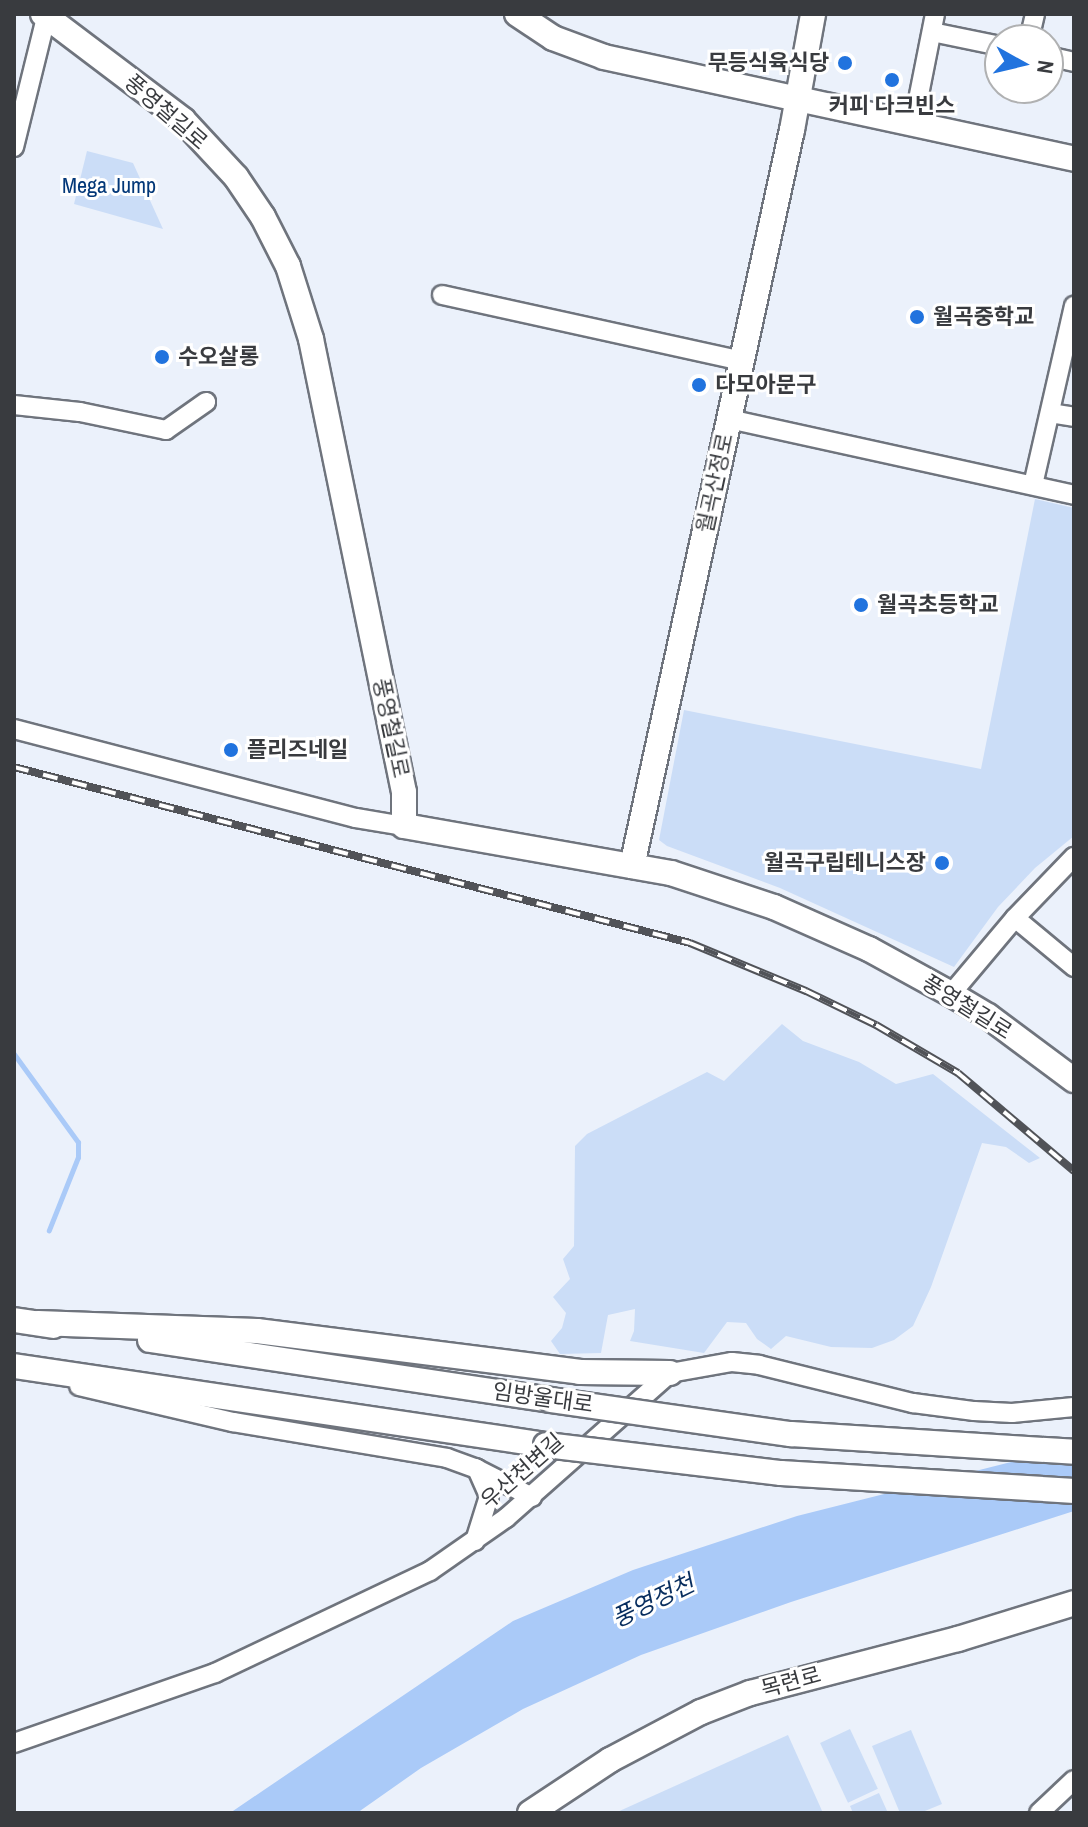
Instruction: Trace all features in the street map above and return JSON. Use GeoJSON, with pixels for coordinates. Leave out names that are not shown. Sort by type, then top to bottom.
{"type":"FeatureCollection","features":[{"type":"Feature","properties":{"kind":"street"},"geometry":{"type":"LineString","coordinates":[[517,14],[578,50],[1074,159]]}},
{"type":"Feature","properties":{"kind":"street","name":"월곡산정로"},"geometry":{"type":"LineString","coordinates":[[632,866],[798,100],[813,14]]}},
{"type":"Feature","properties":{"kind":"street","name":"풍영철길로"},"geometry":{"type":"LineString","coordinates":[[14,147],[45,15],[183,120],[236,177],[263,217],[288,266],[315,354],[404,792],[404,826],[692,879],[774,907],[869,949],[951,994],[988,1016],[1074,1080]]}},
{"type":"Feature","properties":{"kind":"street"},"geometry":{"type":"LineString","coordinates":[[913,125],[933,23],[984,41]]}},
{"type":"Feature","properties":{"kind":"street"},"geometry":{"type":"LineString","coordinates":[[442,295],[741,361]]}},
{"type":"Feature","properties":{"kind":"street"},"geometry":{"type":"LineString","coordinates":[[1033,485],[1071,330],[1074,306]]}},
{"type":"Feature","properties":{"kind":"street"},"geometry":{"type":"LineString","coordinates":[[14,405],[80,412],[166,430],[206,402]]}},
{"type":"Feature","properties":{"kind":"street"},"geometry":{"type":"LineString","coordinates":[[1050,413],[1074,417]]}},
{"type":"Feature","properties":{"kind":"street"},"geometry":{"type":"LineString","coordinates":[[729,419],[1074,495]]}},
{"type":"Feature","properties":{"kind":"street"},"geometry":{"type":"LineString","coordinates":[[14,729],[356,818],[404,826]]}},
{"type":"Feature","properties":{"kind":"street"},"geometry":{"type":"LineString","coordinates":[[951,994],[1015,918],[1074,857]]}},
{"type":"Feature","properties":{"kind":"street"},"geometry":{"type":"LineString","coordinates":[[1015,918],[1073,963]]}},
{"type":"Feature","properties":{"kind":"street"},"geometry":{"type":"LineString","coordinates":[[26,1322],[257,1331],[552,1368],[670,1373],[732,1362],[759,1365],[913,1403],[1012,1413],[1074,1407]]}},
{"type":"Feature","properties":{"kind":"street","name":"임방울대로"},"geometry":{"type":"LineString","coordinates":[[26,1322],[791,1434],[1074,1452]]}},
{"type":"Feature","properties":{"kind":"street"},"geometry":{"type":"LineString","coordinates":[[14,1368],[233,1422],[447,1458],[477,1469],[532,1497]]}},
{"type":"Feature","properties":{"kind":"street","name":"임방울대로"},"geometry":{"type":"LineString","coordinates":[[14,1368],[546,1445],[781,1473],[1074,1491]]}},
{"type":"Feature","properties":{"kind":"street","name":"우산천변길"},"geometry":{"type":"LineString","coordinates":[[14,1743],[215,1673],[430,1571],[532,1497],[670,1373]]}},
{"type":"Feature","properties":{"kind":"street"},"geometry":{"type":"LineString","coordinates":[[475,1541],[489,1496],[477,1469]]}},
{"type":"Feature","properties":{"kind":"street","name":"목련로"},"geometry":{"type":"LineString","coordinates":[[530,1813],[610,1760],[713,1707],[750,1693],[958,1639],[1074,1603]]}},
{"type":"Feature","properties":{"kind":"street"},"geometry":{"type":"LineString","coordinates":[[1039,1813],[1074,1780]]}},
{"type":"Feature","properties":{"kind":"green space","name":"Mega Jump"},"geometry":{"type":"Polygon","coordinates":[[[87,151],[133,163],[163,229],[74,204],[87,151]]]}},
{"type":"Feature","properties":{"kind":"green space"},"geometry":{"type":"Polygon","coordinates":[[[1035,499],[1074,508],[1074,836],[1035,868],[998,907],[954,967],[780,888],[667,846],[659,840],[684,710],[981,769],[1035,499]]]}},
{"type":"Feature","properties":{"kind":"green space"},"geometry":{"type":"Polygon","coordinates":[[[782,1024],[803,1041],[859,1062],[896,1084],[933,1074],[1040,1158],[1029,1163],[1006,1147],[982,1143],[931,1287],[913,1326],[894,1340],[872,1348],[831,1347],[786,1336],[771,1349],[757,1339],[746,1323],[727,1322],[704,1353],[630,1341],[634,1331],[635,1309],[608,1315],[601,1353],[560,1354],[551,1341],[562,1328],[566,1313],[553,1297],[570,1279],[563,1259],[574,1246],[575,1146],[587,1134],[707,1072],[724,1081],[782,1024]]]}},
{"type":"Feature","properties":{"kind":"green space"},"geometry":{"type":"Polygon","coordinates":[[[850,1729],[878,1789],[848,1803],[820,1743],[850,1729]]]}},
{"type":"Feature","properties":{"kind":"green space"},"geometry":{"type":"Polygon","coordinates":[[[911,1730],[942,1804],[920,1813],[900,1813],[872,1746],[911,1730]]]}},
{"type":"Feature","properties":{"kind":"green space"},"geometry":{"type":"Polygon","coordinates":[[[788,1735],[823,1813],[615,1813],[788,1735]]]}},
{"type":"Feature","properties":{"kind":"green space"},"geometry":{"type":"Polygon","coordinates":[[[879,1793],[888,1813],[853,1813],[850,1806],[879,1793]]]}},
{"type":"Feature","properties":{"kind":"water","name":"풍영정천"},"geometry":{"type":"Polygon","coordinates":[[[1074,1446],[1074,1511],[791,1602],[641,1655],[523,1709],[421,1768],[357,1813],[230,1813],[513,1621],[633,1570],[797,1516],[1074,1446]]]}},
{"type":"Feature","properties":{"kind":"waterway"},"geometry":{"type":"LineString","coordinates":[[14,1054],[78,1142],[78,1157],[49,1230]]}},
{"type":"Feature","properties":{"kind":"railway"},"geometry":{"type":"LineString","coordinates":[[14,767],[690,943],[806,991],[876,1025],[958,1073],[1074,1171]]}},
{"type":"Feature","properties":{"kind":"place","name":"무등식육식당"},"geometry":{"type":"Point","coordinates":[845,63]}},
{"type":"Feature","properties":{"kind":"place","name":"커피 다크빈스"},"geometry":{"type":"Point","coordinates":[892,80]}},
{"type":"Feature","properties":{"kind":"place","name":"월곡중학교"},"geometry":{"type":"Point","coordinates":[917,317]}},
{"type":"Feature","properties":{"kind":"place","name":"수오살롱"},"geometry":{"type":"Point","coordinates":[162,357]}},
{"type":"Feature","properties":{"kind":"place","name":"다모아문구"},"geometry":{"type":"Point","coordinates":[699,385]}},
{"type":"Feature","properties":{"kind":"place","name":"월곡초등학교"},"geometry":{"type":"Point","coordinates":[861,605]}},
{"type":"Feature","properties":{"kind":"place","name":"플리즈네일"},"geometry":{"type":"Point","coordinates":[231,750]}},
{"type":"Feature","properties":{"kind":"place","name":"월곡구립테니스장"},"geometry":{"type":"Point","coordinates":[942,863]}}]}
